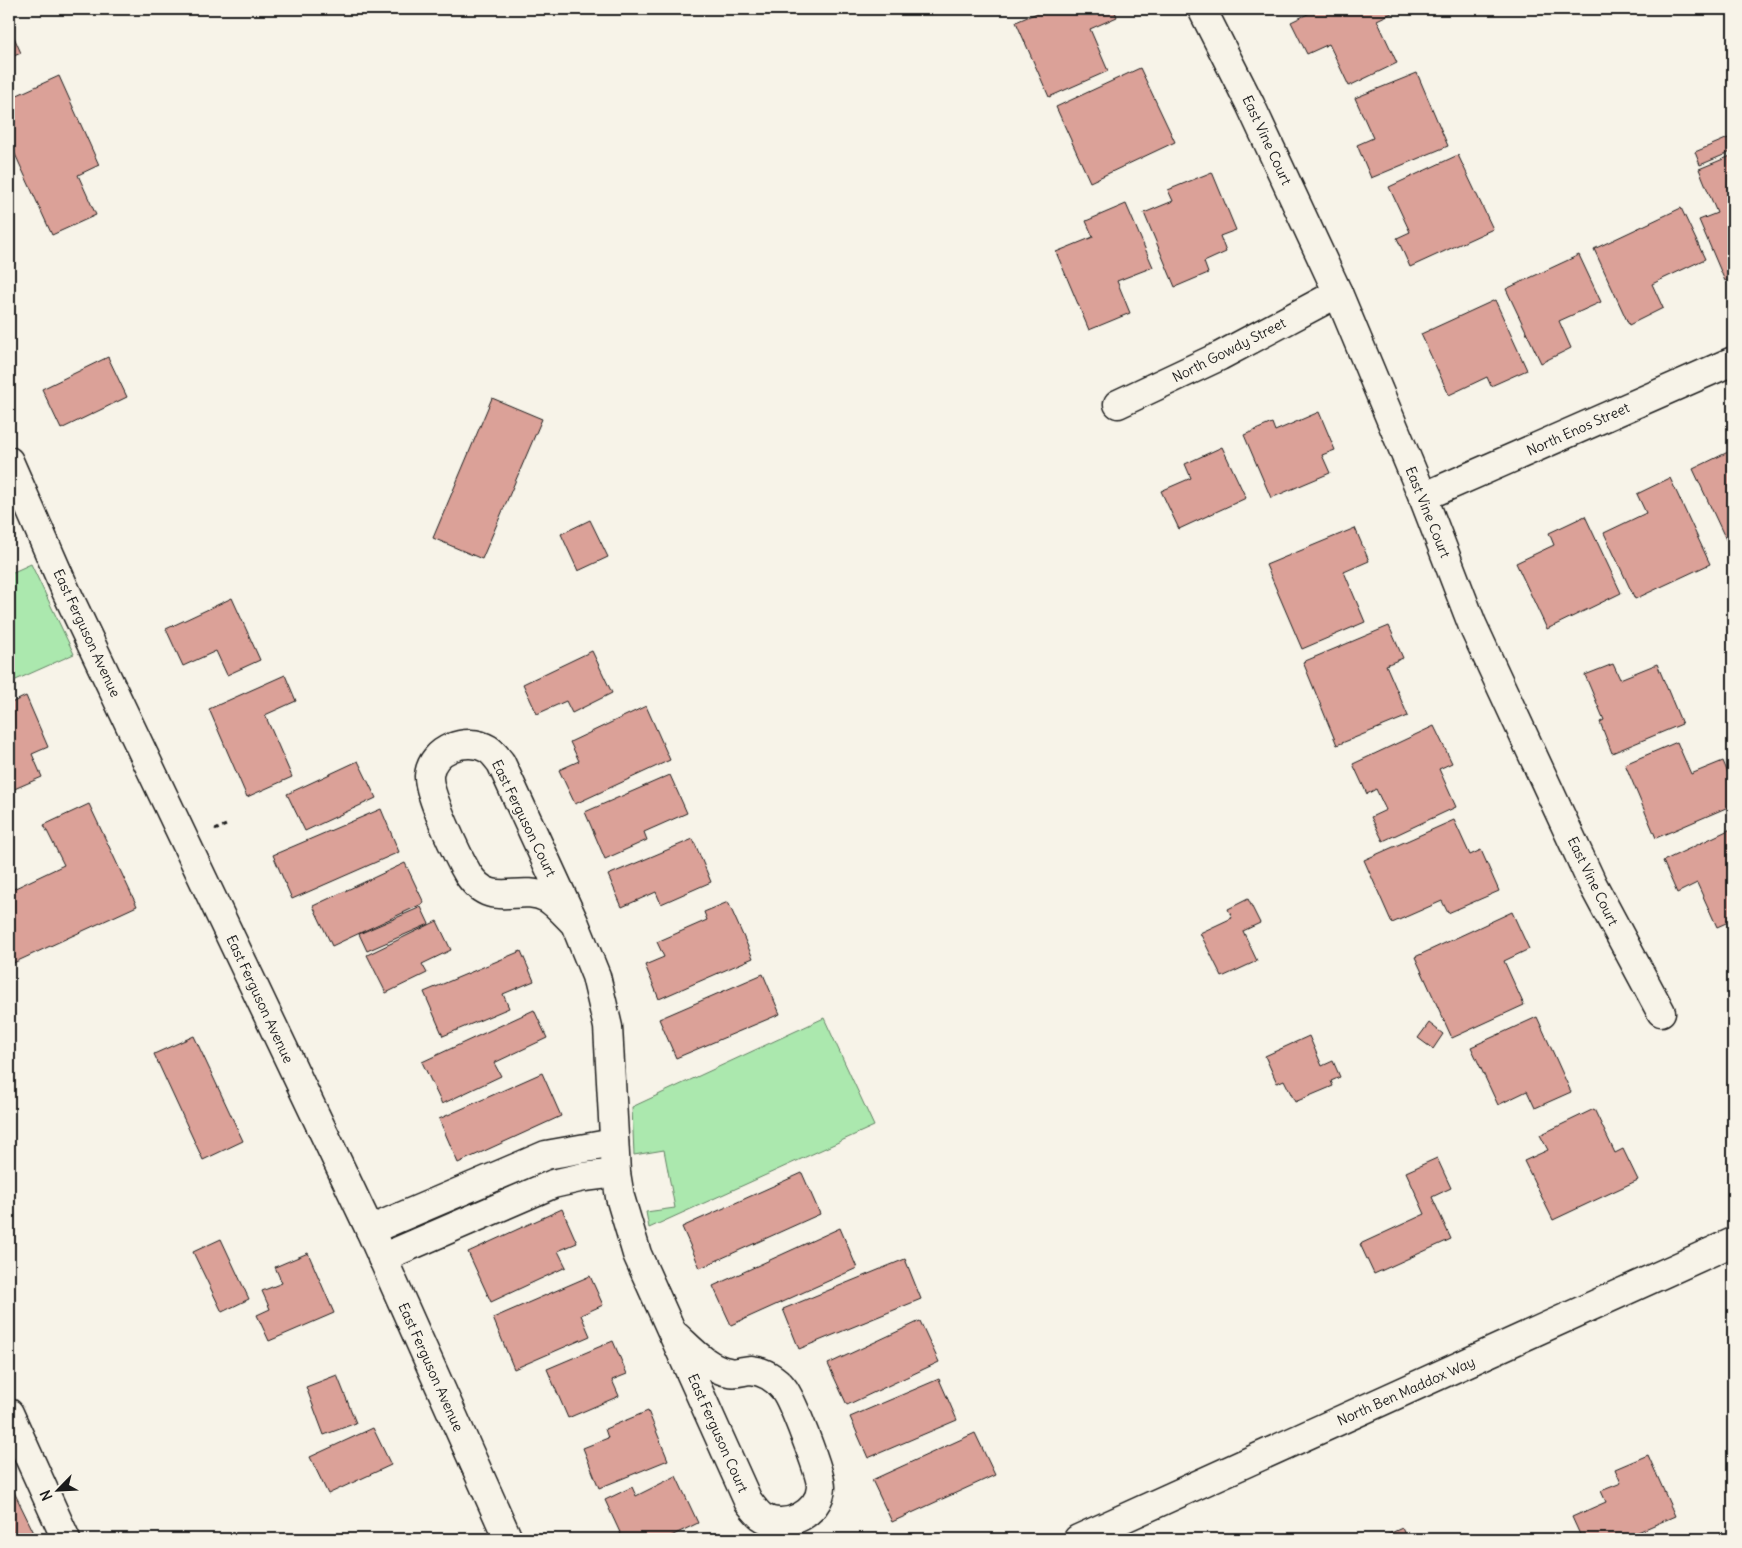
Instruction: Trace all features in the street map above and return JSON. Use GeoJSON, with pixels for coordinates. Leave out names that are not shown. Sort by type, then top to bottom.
{"type":"FeatureCollection","features":[{"type":"Feature","properties":{"kind":"street","name":"East Vine Court"},"geometry":{"type":"LineString","coordinates":[[1202,9],[1250,104],[1338,293],[1423,497],[1472,624],[1584,865],[1661,1012]]}},
{"type":"Feature","properties":{"kind":"street","name":"North Gowdy Street"},"geometry":{"type":"LineString","coordinates":[[1118,404],[1220,356],[1338,293]]}},
{"type":"Feature","properties":{"kind":"street","name":"North Enos Street"},"geometry":{"type":"LineString","coordinates":[[1423,497],[1733,361]]}},
{"type":"Feature","properties":{"kind":"street","name":"East Ferguson Avenue"},"geometry":{"type":"LineString","coordinates":[[9,461],[65,589],[370,1230],[508,1539]]}},
{"type":"Feature","properties":{"kind":"street","name":"East Ferguson Court"},"geometry":{"type":"LineString","coordinates":[[575,924],[547,898],[526,893],[503,896],[484,892],[468,874],[430,793],[429,774],[438,756],[454,745],[472,743],[488,749],[501,763],[575,924],[596,976],[608,1027],[613,1082],[616,1173],[620,1197],[637,1254],[748,1502],[762,1516],[778,1522],[797,1519],[814,1507],[821,1488],[819,1470],[785,1389],[770,1376],[752,1370],[730,1373],[708,1364],[674,1333]]}},
{"type":"Feature","properties":{"kind":"street"},"geometry":{"type":"LineString","coordinates":[[370,1230],[546,1155],[614,1143]]}},
{"type":"Feature","properties":{"kind":"street"},"geometry":{"type":"LineString","coordinates":[[382,1258],[553,1184],[584,1177],[616,1173]]}},
{"type":"Feature","properties":{"kind":"street","name":"North Ben Maddox Way"},"geometry":{"type":"LineString","coordinates":[[1078,1539],[1733,1242]]}},
{"type":"Feature","properties":{"kind":"street"},"geometry":{"type":"LineString","coordinates":[[9,1413],[66,1539]]}},
{"type":"Feature","properties":{"kind":"green space"},"geometry":{"type":"Polygon","coordinates":[[[31,564],[74,654],[9,683],[9,574],[31,564]]]}},
{"type":"Feature","properties":{"kind":"green space"},"geometry":{"type":"Polygon","coordinates":[[[824,1018],[874,1126],[649,1228],[646,1212],[675,1208],[664,1150],[634,1155],[632,1107],[824,1018]]]}},
{"type":"Feature","properties":{"kind":"building"},"geometry":{"type":"Polygon","coordinates":[[[1046,9],[1114,9],[1117,17],[1090,29],[1108,71],[1049,97],[1016,22],[1046,9]]]}},
{"type":"Feature","properties":{"kind":"building"},"geometry":{"type":"Polygon","coordinates":[[[1318,9],[1400,9],[1377,20],[1397,63],[1349,86],[1329,44],[1307,54],[1291,22],[1318,9]]]}},
{"type":"Feature","properties":{"kind":"building"},"geometry":{"type":"Polygon","coordinates":[[[9,26],[21,53],[9,58],[9,26]]]}},
{"type":"Feature","properties":{"kind":"building"},"geometry":{"type":"Polygon","coordinates":[[[1140,68],[1175,142],[1090,182],[1056,107],[1140,68]]]}},
{"type":"Feature","properties":{"kind":"building"},"geometry":{"type":"Polygon","coordinates":[[[1417,73],[1448,146],[1371,178],[1357,145],[1373,138],[1355,98],[1417,73]]]}},
{"type":"Feature","properties":{"kind":"building"},"geometry":{"type":"Polygon","coordinates":[[[59,76],[99,165],[78,175],[96,215],[52,235],[9,141],[9,89],[13,97],[59,76]]]}},
{"type":"Feature","properties":{"kind":"building"},"geometry":{"type":"Polygon","coordinates":[[[1733,136],[1733,151],[1700,165],[1695,152],[1733,136]]]}},
{"type":"Feature","properties":{"kind":"building"},"geometry":{"type":"Polygon","coordinates":[[[1458,155],[1493,229],[1410,267],[1397,238],[1410,232],[1389,187],[1458,155]]]}},
{"type":"Feature","properties":{"kind":"building"},"geometry":{"type":"Polygon","coordinates":[[[1733,155],[1733,277],[1725,281],[1699,220],[1717,213],[1699,169],[1733,155]]]}},
{"type":"Feature","properties":{"kind":"building"},"geometry":{"type":"Polygon","coordinates":[[[1212,172],[1236,230],[1220,236],[1226,252],[1204,262],[1208,273],[1175,287],[1144,213],[1173,201],[1168,190],[1212,172]]]}},
{"type":"Feature","properties":{"kind":"building"},"geometry":{"type":"Polygon","coordinates":[[[1126,204],[1153,267],[1117,281],[1130,313],[1089,330],[1056,252],[1093,237],[1086,221],[1126,204]]]}},
{"type":"Feature","properties":{"kind":"building"},"geometry":{"type":"Polygon","coordinates":[[[1681,208],[1705,259],[1652,284],[1663,308],[1629,325],[1594,249],[1681,208]]]}},
{"type":"Feature","properties":{"kind":"building"},"geometry":{"type":"Polygon","coordinates":[[[1579,255],[1601,302],[1559,321],[1571,348],[1541,363],[1506,289],[1579,255]]]}},
{"type":"Feature","properties":{"kind":"building"},"geometry":{"type":"Polygon","coordinates":[[[1495,300],[1527,370],[1491,386],[1487,377],[1449,395],[1421,334],[1495,300]]]}},
{"type":"Feature","properties":{"kind":"building"},"geometry":{"type":"Polygon","coordinates":[[[108,357],[127,397],[61,429],[42,389],[108,357]]]}},
{"type":"Feature","properties":{"kind":"building"},"geometry":{"type":"Polygon","coordinates":[[[492,398],[542,419],[482,559],[433,538],[492,398]]]}},
{"type":"Feature","properties":{"kind":"building"},"geometry":{"type":"Polygon","coordinates":[[[1319,412],[1335,450],[1322,455],[1330,473],[1271,498],[1244,435],[1272,423],[1275,431],[1319,412]]]}},
{"type":"Feature","properties":{"kind":"building"},"geometry":{"type":"Polygon","coordinates":[[[1222,447],[1246,498],[1179,529],[1161,491],[1191,478],[1185,464],[1222,447]]]}},
{"type":"Feature","properties":{"kind":"building"},"geometry":{"type":"Polygon","coordinates":[[[1728,452],[1733,462],[1733,545],[1729,546],[1693,469],[1728,452]]]}},
{"type":"Feature","properties":{"kind":"building"},"geometry":{"type":"Polygon","coordinates":[[[1670,478],[1710,564],[1635,599],[1604,533],[1646,513],[1637,494],[1670,478]]]}},
{"type":"Feature","properties":{"kind":"building"},"geometry":{"type":"Polygon","coordinates":[[[1585,516],[1621,593],[1547,629],[1516,563],[1554,545],[1549,533],[1585,516]]]}},
{"type":"Feature","properties":{"kind":"building"},"geometry":{"type":"Polygon","coordinates":[[[590,520],[608,557],[578,571],[561,534],[590,520]]]}},
{"type":"Feature","properties":{"kind":"building"},"geometry":{"type":"Polygon","coordinates":[[[1355,528],[1369,561],[1344,572],[1365,622],[1302,649],[1266,565],[1355,528]]]}},
{"type":"Feature","properties":{"kind":"building"},"geometry":{"type":"Polygon","coordinates":[[[232,598],[260,660],[227,675],[216,651],[183,666],[166,629],[232,598]]]}},
{"type":"Feature","properties":{"kind":"building"},"geometry":{"type":"Polygon","coordinates":[[[1389,626],[1403,658],[1386,665],[1408,716],[1337,745],[1303,662],[1389,626]]]}},
{"type":"Feature","properties":{"kind":"building"},"geometry":{"type":"Polygon","coordinates":[[[592,651],[612,693],[572,713],[566,701],[537,714],[523,684],[592,651]]]}},
{"type":"Feature","properties":{"kind":"building"},"geometry":{"type":"Polygon","coordinates":[[[1613,664],[1620,679],[1657,664],[1682,724],[1612,753],[1600,722],[1604,720],[1585,675],[1613,664]]]}},
{"type":"Feature","properties":{"kind":"building"},"geometry":{"type":"Polygon","coordinates":[[[285,675],[296,701],[265,715],[292,777],[247,797],[209,709],[285,675]]]}},
{"type":"Feature","properties":{"kind":"building"},"geometry":{"type":"Polygon","coordinates":[[[26,696],[48,747],[32,754],[42,777],[12,790],[9,783],[9,704],[26,696]]]}},
{"type":"Feature","properties":{"kind":"building"},"geometry":{"type":"Polygon","coordinates":[[[646,706],[670,760],[575,804],[559,770],[579,761],[570,742],[646,706]]]}},
{"type":"Feature","properties":{"kind":"building"},"geometry":{"type":"Polygon","coordinates":[[[1434,726],[1452,763],[1439,769],[1456,807],[1383,841],[1371,817],[1386,810],[1376,789],[1367,794],[1353,764],[1434,726]]]}},
{"type":"Feature","properties":{"kind":"building"},"geometry":{"type":"Polygon","coordinates":[[[1677,742],[1691,774],[1723,761],[1733,785],[1733,805],[1656,838],[1625,764],[1677,742]]]}},
{"type":"Feature","properties":{"kind":"building"},"geometry":{"type":"Polygon","coordinates":[[[358,761],[376,798],[305,831],[287,794],[358,761]]]}},
{"type":"Feature","properties":{"kind":"building"},"geometry":{"type":"Polygon","coordinates":[[[670,775],[687,813],[644,832],[647,840],[605,859],[585,812],[670,775]]]}},
{"type":"Feature","properties":{"kind":"building"},"geometry":{"type":"Polygon","coordinates":[[[89,804],[137,906],[9,965],[9,891],[64,865],[44,825],[89,804]]]}},
{"type":"Feature","properties":{"kind":"building"},"geometry":{"type":"Polygon","coordinates":[[[381,809],[399,852],[292,899],[273,855],[381,809]]]}},
{"type":"Feature","properties":{"kind":"building"},"geometry":{"type":"Polygon","coordinates":[[[1454,820],[1470,855],[1481,850],[1499,891],[1448,913],[1442,901],[1392,923],[1364,860],[1454,820]]]}},
{"type":"Feature","properties":{"kind":"building"},"geometry":{"type":"Polygon","coordinates":[[[1733,828],[1733,920],[1717,927],[1697,883],[1677,893],[1663,861],[1733,828]]]}},
{"type":"Feature","properties":{"kind":"building"},"geometry":{"type":"Polygon","coordinates":[[[693,839],[711,882],[661,904],[656,892],[622,907],[608,875],[693,839]]]}},
{"type":"Feature","properties":{"kind":"building"},"geometry":{"type":"Polygon","coordinates":[[[405,863],[424,903],[332,946],[313,906],[405,863]]]}},
{"type":"Feature","properties":{"kind":"building"},"geometry":{"type":"Polygon","coordinates":[[[1248,899],[1260,923],[1243,931],[1257,961],[1222,977],[1200,933],[1232,918],[1228,909],[1248,899]]]}},
{"type":"Feature","properties":{"kind":"building"},"geometry":{"type":"Polygon","coordinates":[[[728,902],[753,958],[659,999],[645,965],[664,957],[657,942],[707,920],[704,912],[728,902]]]}},
{"type":"Feature","properties":{"kind":"building"},"geometry":{"type":"Polygon","coordinates":[[[421,907],[429,924],[367,951],[359,934],[421,907]]]}},
{"type":"Feature","properties":{"kind":"building"},"geometry":{"type":"Polygon","coordinates":[[[1512,912],[1529,949],[1504,961],[1524,1005],[1452,1038],[1415,957],[1512,912]]]}},
{"type":"Feature","properties":{"kind":"building"},"geometry":{"type":"Polygon","coordinates":[[[437,921],[451,950],[422,964],[427,973],[386,993],[367,955],[437,921]]]}},
{"type":"Feature","properties":{"kind":"building"},"geometry":{"type":"Polygon","coordinates":[[[521,951],[534,981],[503,994],[509,1008],[443,1036],[424,992],[521,951]]]}},
{"type":"Feature","properties":{"kind":"building"},"geometry":{"type":"Polygon","coordinates":[[[763,974],[780,1014],[676,1058],[659,1019],[763,974]]]}},
{"type":"Feature","properties":{"kind":"building"},"geometry":{"type":"Polygon","coordinates":[[[534,1010],[547,1038],[494,1063],[501,1076],[442,1104],[422,1062],[534,1010]]]}},
{"type":"Feature","properties":{"kind":"building"},"geometry":{"type":"Polygon","coordinates":[[[1537,1017],[1571,1092],[1535,1108],[1527,1091],[1498,1105],[1471,1047],[1537,1017]]]}},
{"type":"Feature","properties":{"kind":"building"},"geometry":{"type":"Polygon","coordinates":[[[1429,1023],[1443,1034],[1433,1049],[1418,1038],[1429,1023]]]}},
{"type":"Feature","properties":{"kind":"building"},"geometry":{"type":"Polygon","coordinates":[[[194,1036],[243,1141],[203,1160],[154,1054],[194,1036]]]}},
{"type":"Feature","properties":{"kind":"building"},"geometry":{"type":"Polygon","coordinates":[[[1309,1036],[1322,1066],[1333,1061],[1340,1077],[1331,1081],[1333,1086],[1295,1102],[1284,1080],[1277,1083],[1265,1056],[1309,1036]]]}},
{"type":"Feature","properties":{"kind":"building"},"geometry":{"type":"Polygon","coordinates":[[[542,1073],[561,1116],[458,1163],[439,1119],[542,1073]]]}},
{"type":"Feature","properties":{"kind":"building"},"geometry":{"type":"Polygon","coordinates":[[[1594,1109],[1615,1153],[1623,1149],[1638,1180],[1553,1220],[1524,1161],[1548,1150],[1540,1135],[1594,1109]]]}},
{"type":"Feature","properties":{"kind":"building"},"geometry":{"type":"Polygon","coordinates":[[[1437,1158],[1451,1188],[1432,1197],[1451,1239],[1374,1274],[1360,1244],[1425,1214],[1406,1172],[1437,1158]]]}},
{"type":"Feature","properties":{"kind":"building"},"geometry":{"type":"Polygon","coordinates":[[[802,1173],[820,1214],[700,1268],[682,1227],[802,1173]]]}},
{"type":"Feature","properties":{"kind":"building"},"geometry":{"type":"Polygon","coordinates":[[[562,1209],[577,1243],[558,1251],[566,1267],[491,1302],[468,1252],[562,1209]]]}},
{"type":"Feature","properties":{"kind":"building"},"geometry":{"type":"Polygon","coordinates":[[[840,1228],[857,1268],[731,1325],[713,1286],[840,1228]]]}},
{"type":"Feature","properties":{"kind":"building"},"geometry":{"type":"Polygon","coordinates":[[[221,1239],[249,1299],[222,1312],[193,1252],[221,1239]]]}},
{"type":"Feature","properties":{"kind":"building"},"geometry":{"type":"Polygon","coordinates":[[[308,1253],[334,1313],[269,1341],[257,1315],[270,1309],[262,1291],[282,1283],[275,1267],[308,1253]]]}},
{"type":"Feature","properties":{"kind":"building"},"geometry":{"type":"Polygon","coordinates":[[[905,1259],[921,1299],[799,1349],[783,1309],[905,1259]]]}},
{"type":"Feature","properties":{"kind":"building"},"geometry":{"type":"Polygon","coordinates":[[[590,1276],[603,1305],[581,1315],[590,1336],[514,1369],[493,1318],[590,1276]]]}},
{"type":"Feature","properties":{"kind":"building"},"geometry":{"type":"Polygon","coordinates":[[[920,1321],[939,1362],[847,1405],[828,1364],[920,1321]]]}},
{"type":"Feature","properties":{"kind":"building"},"geometry":{"type":"Polygon","coordinates":[[[613,1341],[627,1374],[612,1380],[619,1396],[568,1418],[547,1369],[613,1341]]]}},
{"type":"Feature","properties":{"kind":"building"},"geometry":{"type":"Polygon","coordinates":[[[337,1375],[356,1423],[324,1435],[306,1387],[337,1375]]]}},
{"type":"Feature","properties":{"kind":"building"},"geometry":{"type":"Polygon","coordinates":[[[939,1379],[957,1420],[868,1458],[850,1417],[939,1379]]]}},
{"type":"Feature","properties":{"kind":"building"},"geometry":{"type":"Polygon","coordinates":[[[648,1411],[668,1460],[599,1488],[583,1448],[608,1438],[605,1429],[648,1411]]]}},
{"type":"Feature","properties":{"kind":"building"},"geometry":{"type":"Polygon","coordinates":[[[373,1428],[391,1465],[328,1494],[310,1457],[373,1428]]]}},
{"type":"Feature","properties":{"kind":"building"},"geometry":{"type":"Polygon","coordinates":[[[975,1433],[995,1475],[892,1522],[872,1480],[975,1433]]]}},
{"type":"Feature","properties":{"kind":"building"},"geometry":{"type":"Polygon","coordinates":[[[1648,1455],[1675,1516],[1622,1539],[1582,1539],[1572,1517],[1606,1502],[1601,1491],[1621,1483],[1615,1469],[1648,1455]]]}},
{"type":"Feature","properties":{"kind":"building"},"geometry":{"type":"Polygon","coordinates":[[[676,1476],[698,1523],[665,1539],[623,1539],[605,1500],[632,1487],[636,1496],[676,1476]]]}},
{"type":"Feature","properties":{"kind":"building"},"geometry":{"type":"Polygon","coordinates":[[[14,1492],[37,1539],[9,1539],[9,1495],[14,1492]]]}},
{"type":"Feature","properties":{"kind":"building"},"geometry":{"type":"Polygon","coordinates":[[[1402,1528],[1407,1539],[1378,1539],[1402,1528]]]}}]}
